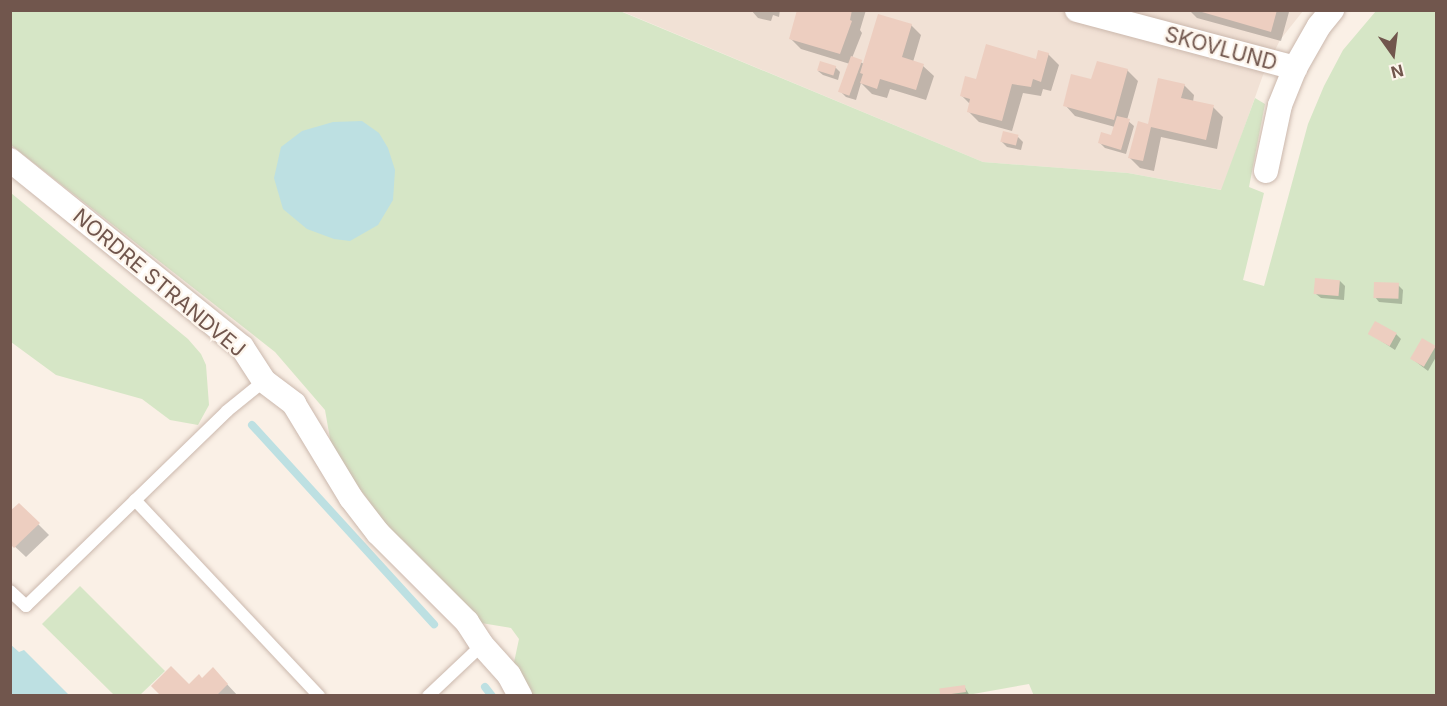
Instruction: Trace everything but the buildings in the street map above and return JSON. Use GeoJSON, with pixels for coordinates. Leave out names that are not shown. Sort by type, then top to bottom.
{"type":"FeatureCollection","features":[{"type":"Feature","properties":{"kind":"street","name":"SKOVLUND"},"geometry":{"type":"LineString","coordinates":[[1077,10],[1295,68]]}},
{"type":"Feature","properties":{"kind":"street","name":"SKOVLUND"},"geometry":{"type":"LineString","coordinates":[[1266,171],[1280,105],[1295,68],[1319,26],[1332,10]]}},
{"type":"Feature","properties":{"kind":"street","name":"NORDRE STRANDVEJ"},"geometry":{"type":"LineString","coordinates":[[10,160],[242,347],[264,381],[294,404],[351,498],[378,533],[467,622],[482,645],[508,675],[520,696]]}},
{"type":"Feature","properties":{"kind":"lane"},"geometry":{"type":"LineString","coordinates":[[10,591],[26,606],[227,411],[264,381]]}},
{"type":"Feature","properties":{"kind":"lane"},"geometry":{"type":"LineString","coordinates":[[135,500],[319,696]]}},
{"type":"Feature","properties":{"kind":"lane"},"geometry":{"type":"LineString","coordinates":[[428,696],[482,645]]}},
{"type":"Feature","properties":{"kind":"shaded area"},"geometry":{"type":"Polygon","coordinates":[[[621,11],[1303,11],[1280,40],[1263,75],[1222,190],[1128,173],[983,162],[621,11]]]}},
{"type":"Feature","properties":{"kind":"green space"},"geometry":{"type":"Polygon","coordinates":[[[10,11],[620,11],[983,162],[1128,173],[1221,190],[1255,98],[1265,104],[1249,187],[1264,193],[1243,280],[1264,286],[1308,124],[1343,50],[1376,11],[1436,11],[1436,695],[1034,696],[1029,684],[962,696],[530,695],[513,667],[519,639],[511,628],[475,622],[389,529],[332,450],[325,410],[275,352],[11,145],[10,11]]]}},
{"type":"Feature","properties":{"kind":"green space"},"geometry":{"type":"Polygon","coordinates":[[[11,193],[188,339],[201,354],[206,365],[209,405],[198,425],[170,420],[142,399],[56,375],[11,342],[11,193]]]}},
{"type":"Feature","properties":{"kind":"green space"},"geometry":{"type":"Polygon","coordinates":[[[80,586],[165,671],[140,695],[114,695],[42,624],[80,586]]]}},
{"type":"Feature","properties":{"kind":"water"},"geometry":{"type":"Polygon","coordinates":[[[362,121],[379,133],[388,148],[395,170],[393,200],[378,225],[350,241],[334,239],[307,229],[283,209],[274,178],[281,147],[302,131],[333,122],[362,121]]]}},
{"type":"Feature","properties":{"kind":"water"},"geometry":{"type":"Polygon","coordinates":[[[10,644],[19,652],[24,650],[69,695],[11,695],[10,644]]]}},
{"type":"Feature","properties":{"kind":"waterway"},"geometry":{"type":"LineString","coordinates":[[252,425],[434,624]]}},
{"type":"Feature","properties":{"kind":"waterway"},"geometry":{"type":"LineString","coordinates":[[485,687],[492,696]]}}]}
